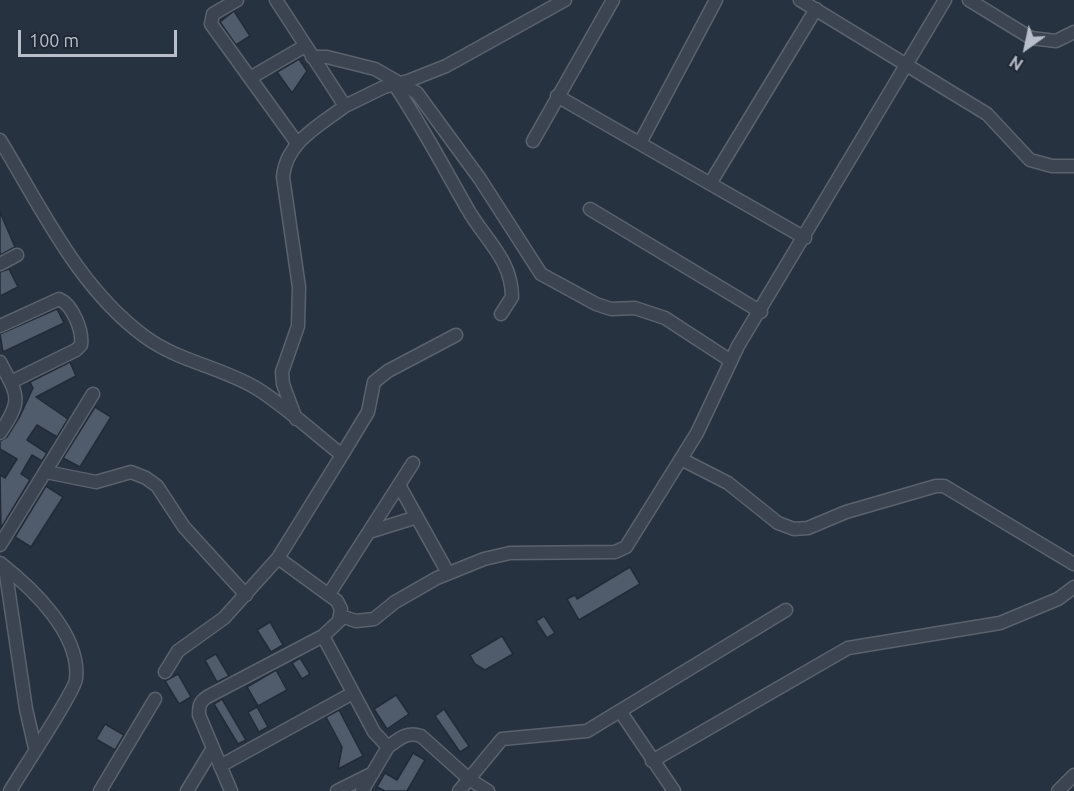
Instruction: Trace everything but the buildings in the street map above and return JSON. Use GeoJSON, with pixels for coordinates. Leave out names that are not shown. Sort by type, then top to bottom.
{"type":"FeatureCollection","features":[{"type":"Feature","properties":{"kind":"street"},"geometry":{"type":"LineString","coordinates":[[237,0],[213,14],[211,24],[297,143]]}},
{"type":"Feature","properties":{"kind":"street"},"geometry":{"type":"LineString","coordinates":[[276,0],[345,106]]}},
{"type":"Feature","properties":{"kind":"street"},"geometry":{"type":"LineString","coordinates":[[296,420],[283,384],[282,372],[298,326],[299,286],[283,177],[284,163],[297,143],[345,106],[397,83],[446,66],[565,0]]}},
{"type":"Feature","properties":{"kind":"street"},"geometry":{"type":"LineString","coordinates":[[533,141],[613,0]]}},
{"type":"Feature","properties":{"kind":"street"},"geometry":{"type":"LineString","coordinates":[[640,143],[716,0]]}},
{"type":"Feature","properties":{"kind":"street"},"geometry":{"type":"LineString","coordinates":[[800,0],[987,114],[1030,160],[1052,166],[1074,166]]}},
{"type":"Feature","properties":{"kind":"street"},"geometry":{"type":"LineString","coordinates":[[341,616],[356,621],[374,619],[395,602],[448,573],[484,559],[510,553],[621,550],[626,547],[710,411],[731,361],[945,0]]}},
{"type":"Feature","properties":{"kind":"street"},"geometry":{"type":"LineString","coordinates":[[969,0],[1031,38],[1056,41],[1074,32]]}},
{"type":"Feature","properties":{"kind":"street"},"geometry":{"type":"LineString","coordinates":[[711,182],[816,9]]}},
{"type":"Feature","properties":{"kind":"street"},"geometry":{"type":"LineString","coordinates":[[250,78],[305,46]]}},
{"type":"Feature","properties":{"kind":"street"},"geometry":{"type":"LineString","coordinates":[[312,57],[327,57],[356,63],[417,93],[480,179],[542,274],[563,288],[611,309],[635,308],[665,318],[731,361]]}},
{"type":"Feature","properties":{"kind":"street"},"geometry":{"type":"LineString","coordinates":[[397,83],[473,218],[506,264],[512,297],[501,314]]}},
{"type":"Feature","properties":{"kind":"street"},"geometry":{"type":"LineString","coordinates":[[557,96],[711,182],[805,238]]}},
{"type":"Feature","properties":{"kind":"street"},"geometry":{"type":"LineString","coordinates":[[0,140],[90,284],[127,322],[162,347],[256,388],[342,455]]}},
{"type":"Feature","properties":{"kind":"street"},"geometry":{"type":"LineString","coordinates":[[590,209],[761,312]]}},
{"type":"Feature","properties":{"kind":"street"},"geometry":{"type":"LineString","coordinates":[[0,264],[17,255]]}},
{"type":"Feature","properties":{"kind":"street"},"geometry":{"type":"LineString","coordinates":[[0,326],[60,299],[69,305],[81,336],[81,345],[76,350],[11,382]]}},
{"type":"Feature","properties":{"kind":"street"},"geometry":{"type":"LineString","coordinates":[[165,672],[178,651],[224,618],[278,558],[368,412],[374,382],[388,371],[456,335]]}},
{"type":"Feature","properties":{"kind":"street"},"geometry":{"type":"LineString","coordinates":[[0,362],[16,393],[16,402],[0,433]]}},
{"type":"Feature","properties":{"kind":"street"},"geometry":{"type":"LineString","coordinates":[[0,545],[93,394]]}},
{"type":"Feature","properties":{"kind":"street"},"geometry":{"type":"LineString","coordinates":[[681,459],[728,483],[778,523],[794,529],[808,528],[846,512],[936,486],[944,486],[1074,564]]}},
{"type":"Feature","properties":{"kind":"street"},"geometry":{"type":"LineString","coordinates":[[329,594],[413,463]]}},
{"type":"Feature","properties":{"kind":"street"},"geometry":{"type":"LineString","coordinates":[[46,472],[96,482],[132,472],[146,478],[157,486],[184,527],[246,595]]}},
{"type":"Feature","properties":{"kind":"street"},"geometry":{"type":"LineString","coordinates":[[399,485],[448,573]]}},
{"type":"Feature","properties":{"kind":"street"},"geometry":{"type":"LineString","coordinates":[[369,532],[417,517]]}},
{"type":"Feature","properties":{"kind":"street"},"geometry":{"type":"LineString","coordinates":[[231,791],[199,715],[201,701],[323,636],[339,621],[341,616],[341,609],[329,594],[278,558]]}},
{"type":"Feature","properties":{"kind":"street"},"geometry":{"type":"LineString","coordinates":[[2,565],[26,709],[35,748]]}},
{"type":"Feature","properties":{"kind":"street"},"geometry":{"type":"LineString","coordinates":[[2,565],[39,596],[53,614],[72,655],[76,681],[10,791]]}},
{"type":"Feature","properties":{"kind":"street"},"geometry":{"type":"LineString","coordinates":[[652,761],[848,648],[1000,623],[1058,599],[1074,587]]}},
{"type":"Feature","properties":{"kind":"street"},"geometry":{"type":"LineString","coordinates":[[459,791],[502,739],[587,731],[786,610]]}},
{"type":"Feature","properties":{"kind":"street"},"geometry":{"type":"LineString","coordinates":[[323,636],[374,732],[388,747]]}},
{"type":"Feature","properties":{"kind":"street"},"geometry":{"type":"LineString","coordinates":[[220,766],[353,693]]}},
{"type":"Feature","properties":{"kind":"street"},"geometry":{"type":"LineString","coordinates":[[100,791],[155,699]]}},
{"type":"Feature","properties":{"kind":"street"},"geometry":{"type":"LineString","coordinates":[[620,711],[674,791]]}},
{"type":"Feature","properties":{"kind":"street"},"geometry":{"type":"LineString","coordinates":[[362,791],[388,747],[404,735],[414,734],[421,736],[469,779],[488,791]]}},
{"type":"Feature","properties":{"kind":"street"},"geometry":{"type":"LineString","coordinates":[[187,791],[213,748]]}},
{"type":"Feature","properties":{"kind":"street"},"geometry":{"type":"LineString","coordinates":[[337,791],[374,773]]}},
{"type":"Feature","properties":{"kind":"street"},"geometry":{"type":"LineString","coordinates":[[1058,791],[1074,775]]}}]}
